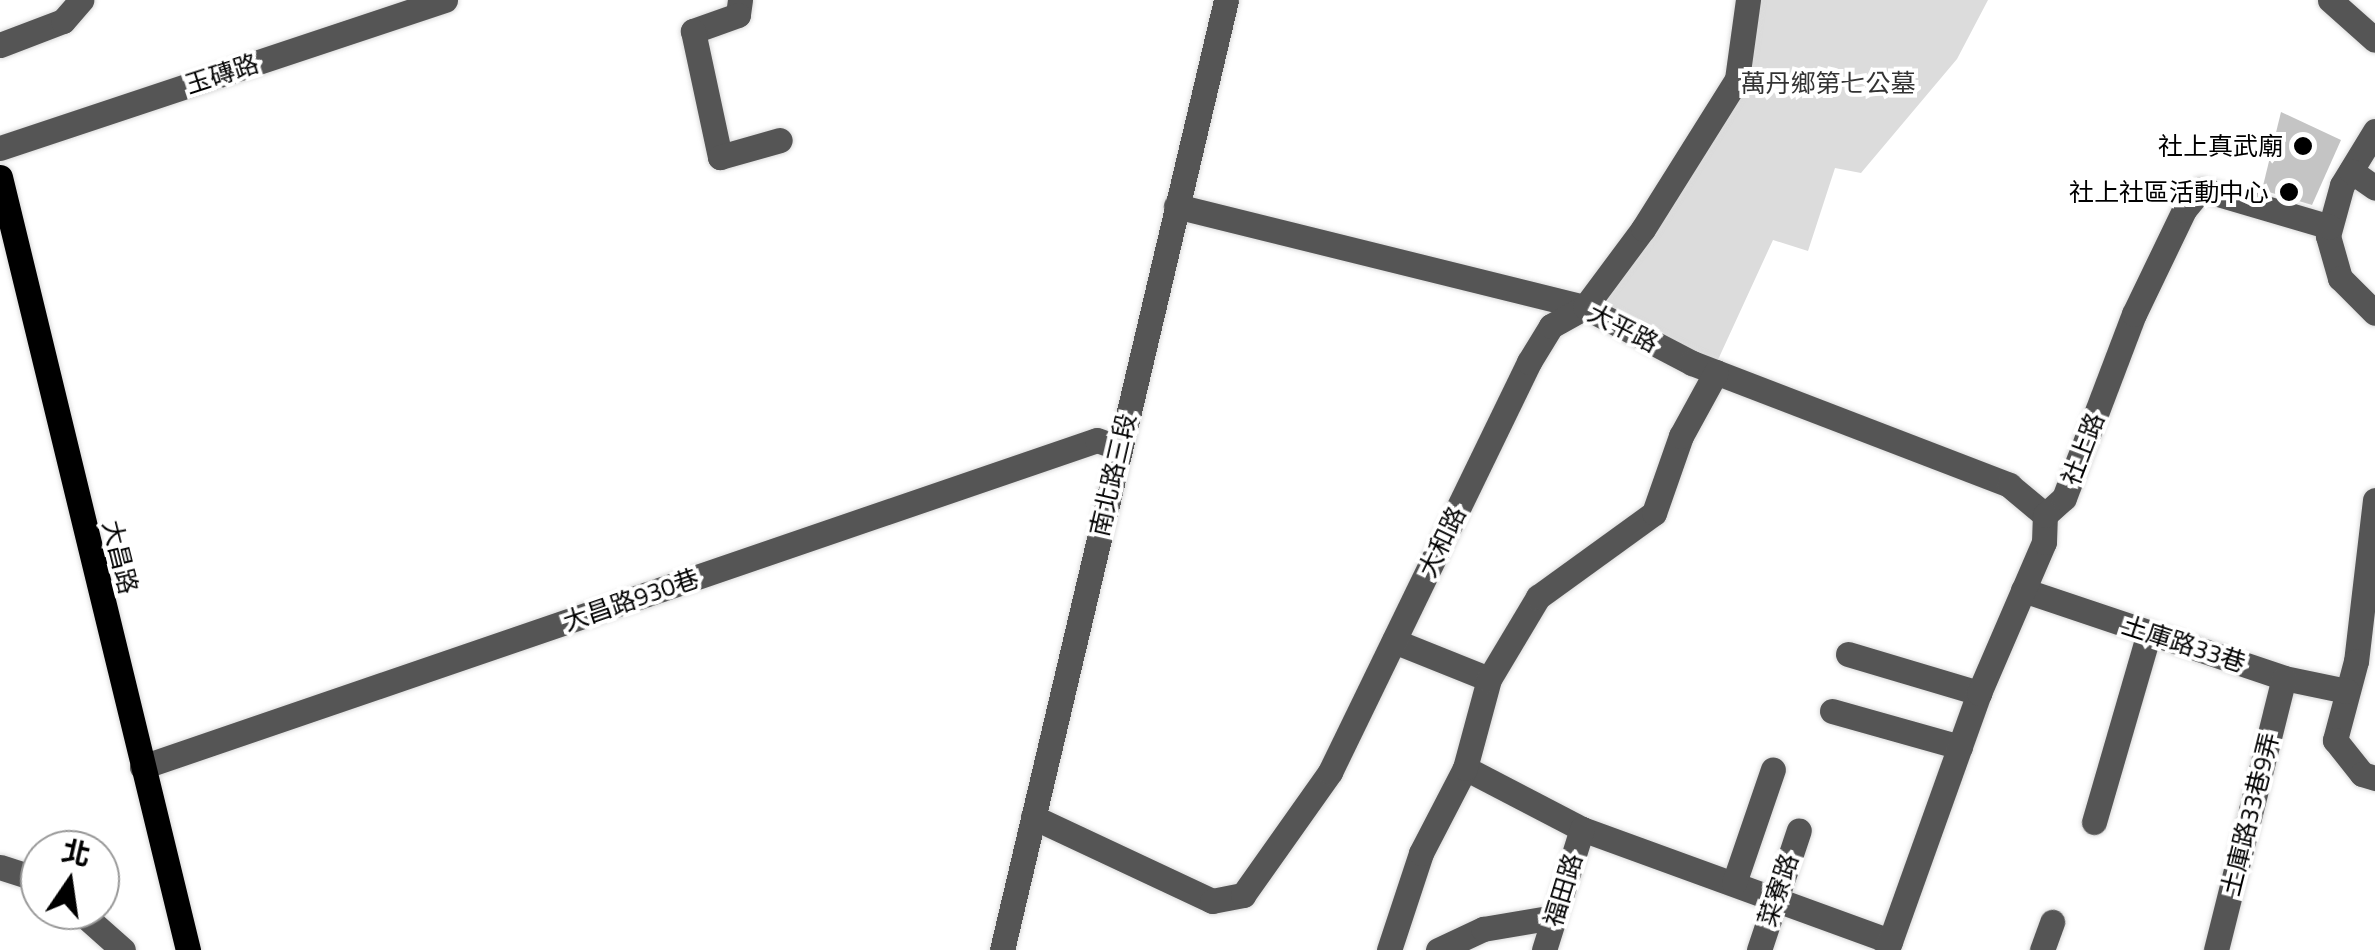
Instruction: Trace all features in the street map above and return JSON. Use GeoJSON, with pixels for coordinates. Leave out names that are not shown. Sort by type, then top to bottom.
{"type":"FeatureCollection","features":[{"type":"Feature","properties":{"kind":"main road","name":"大昌路"},"geometry":{"type":"LineString","coordinates":[[0,177],[188,950]]}},
{"type":"Feature","properties":{"kind":"street"},"geometry":{"type":"LineString","coordinates":[[0,45],[63,20],[81,0]]}},
{"type":"Feature","properties":{"kind":"street","name":"玉磚路"},"geometry":{"type":"LineString","coordinates":[[0,148],[445,0]]}},
{"type":"Feature","properties":{"kind":"street"},"geometry":{"type":"LineString","coordinates":[[740,0],[738,15],[693,32],[720,157],[780,140]]}},
{"type":"Feature","properties":{"kind":"street","name":"南北路三段"},"geometry":{"type":"LineString","coordinates":[[1002,950],[1226,0]]}},
{"type":"Feature","properties":{"kind":"street","name":"大和路"},"geometry":{"type":"LineString","coordinates":[[1033,817],[1212,900],[1243,895],[1330,772],[1529,362],[1551,326],[1585,307],[1737,79],[1748,0]]}},
{"type":"Feature","properties":{"kind":"street"},"geometry":{"type":"LineString","coordinates":[[2330,0],[2375,40]]}},
{"type":"Feature","properties":{"kind":"street"},"geometry":{"type":"LineString","coordinates":[[2375,132],[2350,171],[2330,227],[2340,278],[2375,313]]}},
{"type":"Feature","properties":{"kind":"street"},"geometry":{"type":"LineString","coordinates":[[2350,171],[2375,188]]}},
{"type":"Feature","properties":{"kind":"street","name":"社上路"},"geometry":{"type":"LineString","coordinates":[[1888,945],[1979,693],[2044,542],[2045,515],[2064,498],[2134,314],[2201,189],[2330,227]]}},
{"type":"Feature","properties":{"kind":"street","name":"大平路"},"geometry":{"type":"LineString","coordinates":[[1176,206],[1585,307],[1716,372],[2009,485],[2045,515]]}},
{"type":"Feature","properties":{"kind":"street"},"geometry":{"type":"LineString","coordinates":[[1389,950],[1421,853],[1465,768],[1489,679],[1538,596],[1654,513],[1681,436],[1716,372]]}},
{"type":"Feature","properties":{"kind":"street","name":"大昌路930巷"},"geometry":{"type":"LineString","coordinates":[[142,767],[1096,440],[1119,448]]}},
{"type":"Feature","properties":{"kind":"street"},"geometry":{"type":"LineString","coordinates":[[2374,512],[2336,740],[2375,778]]}},
{"type":"Feature","properties":{"kind":"street","name":"土庫路33巷"},"geometry":{"type":"LineString","coordinates":[[2023,590],[2284,678],[2347,690]]}},
{"type":"Feature","properties":{"kind":"street"},"geometry":{"type":"LineString","coordinates":[[2094,822],[2149,632]]}},
{"type":"Feature","properties":{"kind":"street"},"geometry":{"type":"LineString","coordinates":[[1394,641],[1489,679]]}},
{"type":"Feature","properties":{"kind":"street"},"geometry":{"type":"LineString","coordinates":[[1848,654],[1979,693]]}},
{"type":"Feature","properties":{"kind":"street","name":"土庫路33巷9弄"},"geometry":{"type":"LineString","coordinates":[[2216,950],[2284,678]]}},
{"type":"Feature","properties":{"kind":"street"},"geometry":{"type":"LineString","coordinates":[[1832,711],[1960,747]]}},
{"type":"Feature","properties":{"kind":"street"},"geometry":{"type":"LineString","coordinates":[[1465,768],[1582,830],[1774,896],[1888,945]]}},
{"type":"Feature","properties":{"kind":"street"},"geometry":{"type":"LineString","coordinates":[[1734,882],[1773,769]]}},
{"type":"Feature","properties":{"kind":"street","name":"福田路"},"geometry":{"type":"LineString","coordinates":[[1544,950],[1582,830]]}},
{"type":"Feature","properties":{"kind":"street","name":"菜寮路"},"geometry":{"type":"LineString","coordinates":[[1758,950],[1799,830]]}},
{"type":"Feature","properties":{"kind":"street"},"geometry":{"type":"LineString","coordinates":[[1438,950],[1483,929],[1554,918]]}},
{"type":"Feature","properties":{"kind":"street"},"geometry":{"type":"LineString","coordinates":[[2042,950],[2052,922]]}},
{"type":"Feature","properties":{"kind":"street"},"geometry":{"type":"LineString","coordinates":[[100,930],[123,950]]}},
{"type":"Feature","properties":{"kind":"green space","name":"萬丹鄉第七公墓"},"geometry":{"type":"Polygon","coordinates":[[[1760,0],[1988,0],[1957,59],[1861,173],[1835,168],[1808,251],[1773,240],[1716,364],[1598,303],[1745,83],[1760,0]]]}},
{"type":"Feature","properties":{"kind":"building"},"geometry":{"type":"Polygon","coordinates":[[[2281,112],[2341,140],[2312,205],[2262,190],[2281,112]]]}},
{"type":"Feature","properties":{"kind":"place","name":"社上真武廟"},"geometry":{"type":"Point","coordinates":[2303,146]}},
{"type":"Feature","properties":{"kind":"place","name":"社上社區活動中心"},"geometry":{"type":"Point","coordinates":[2289,192]}}]}
